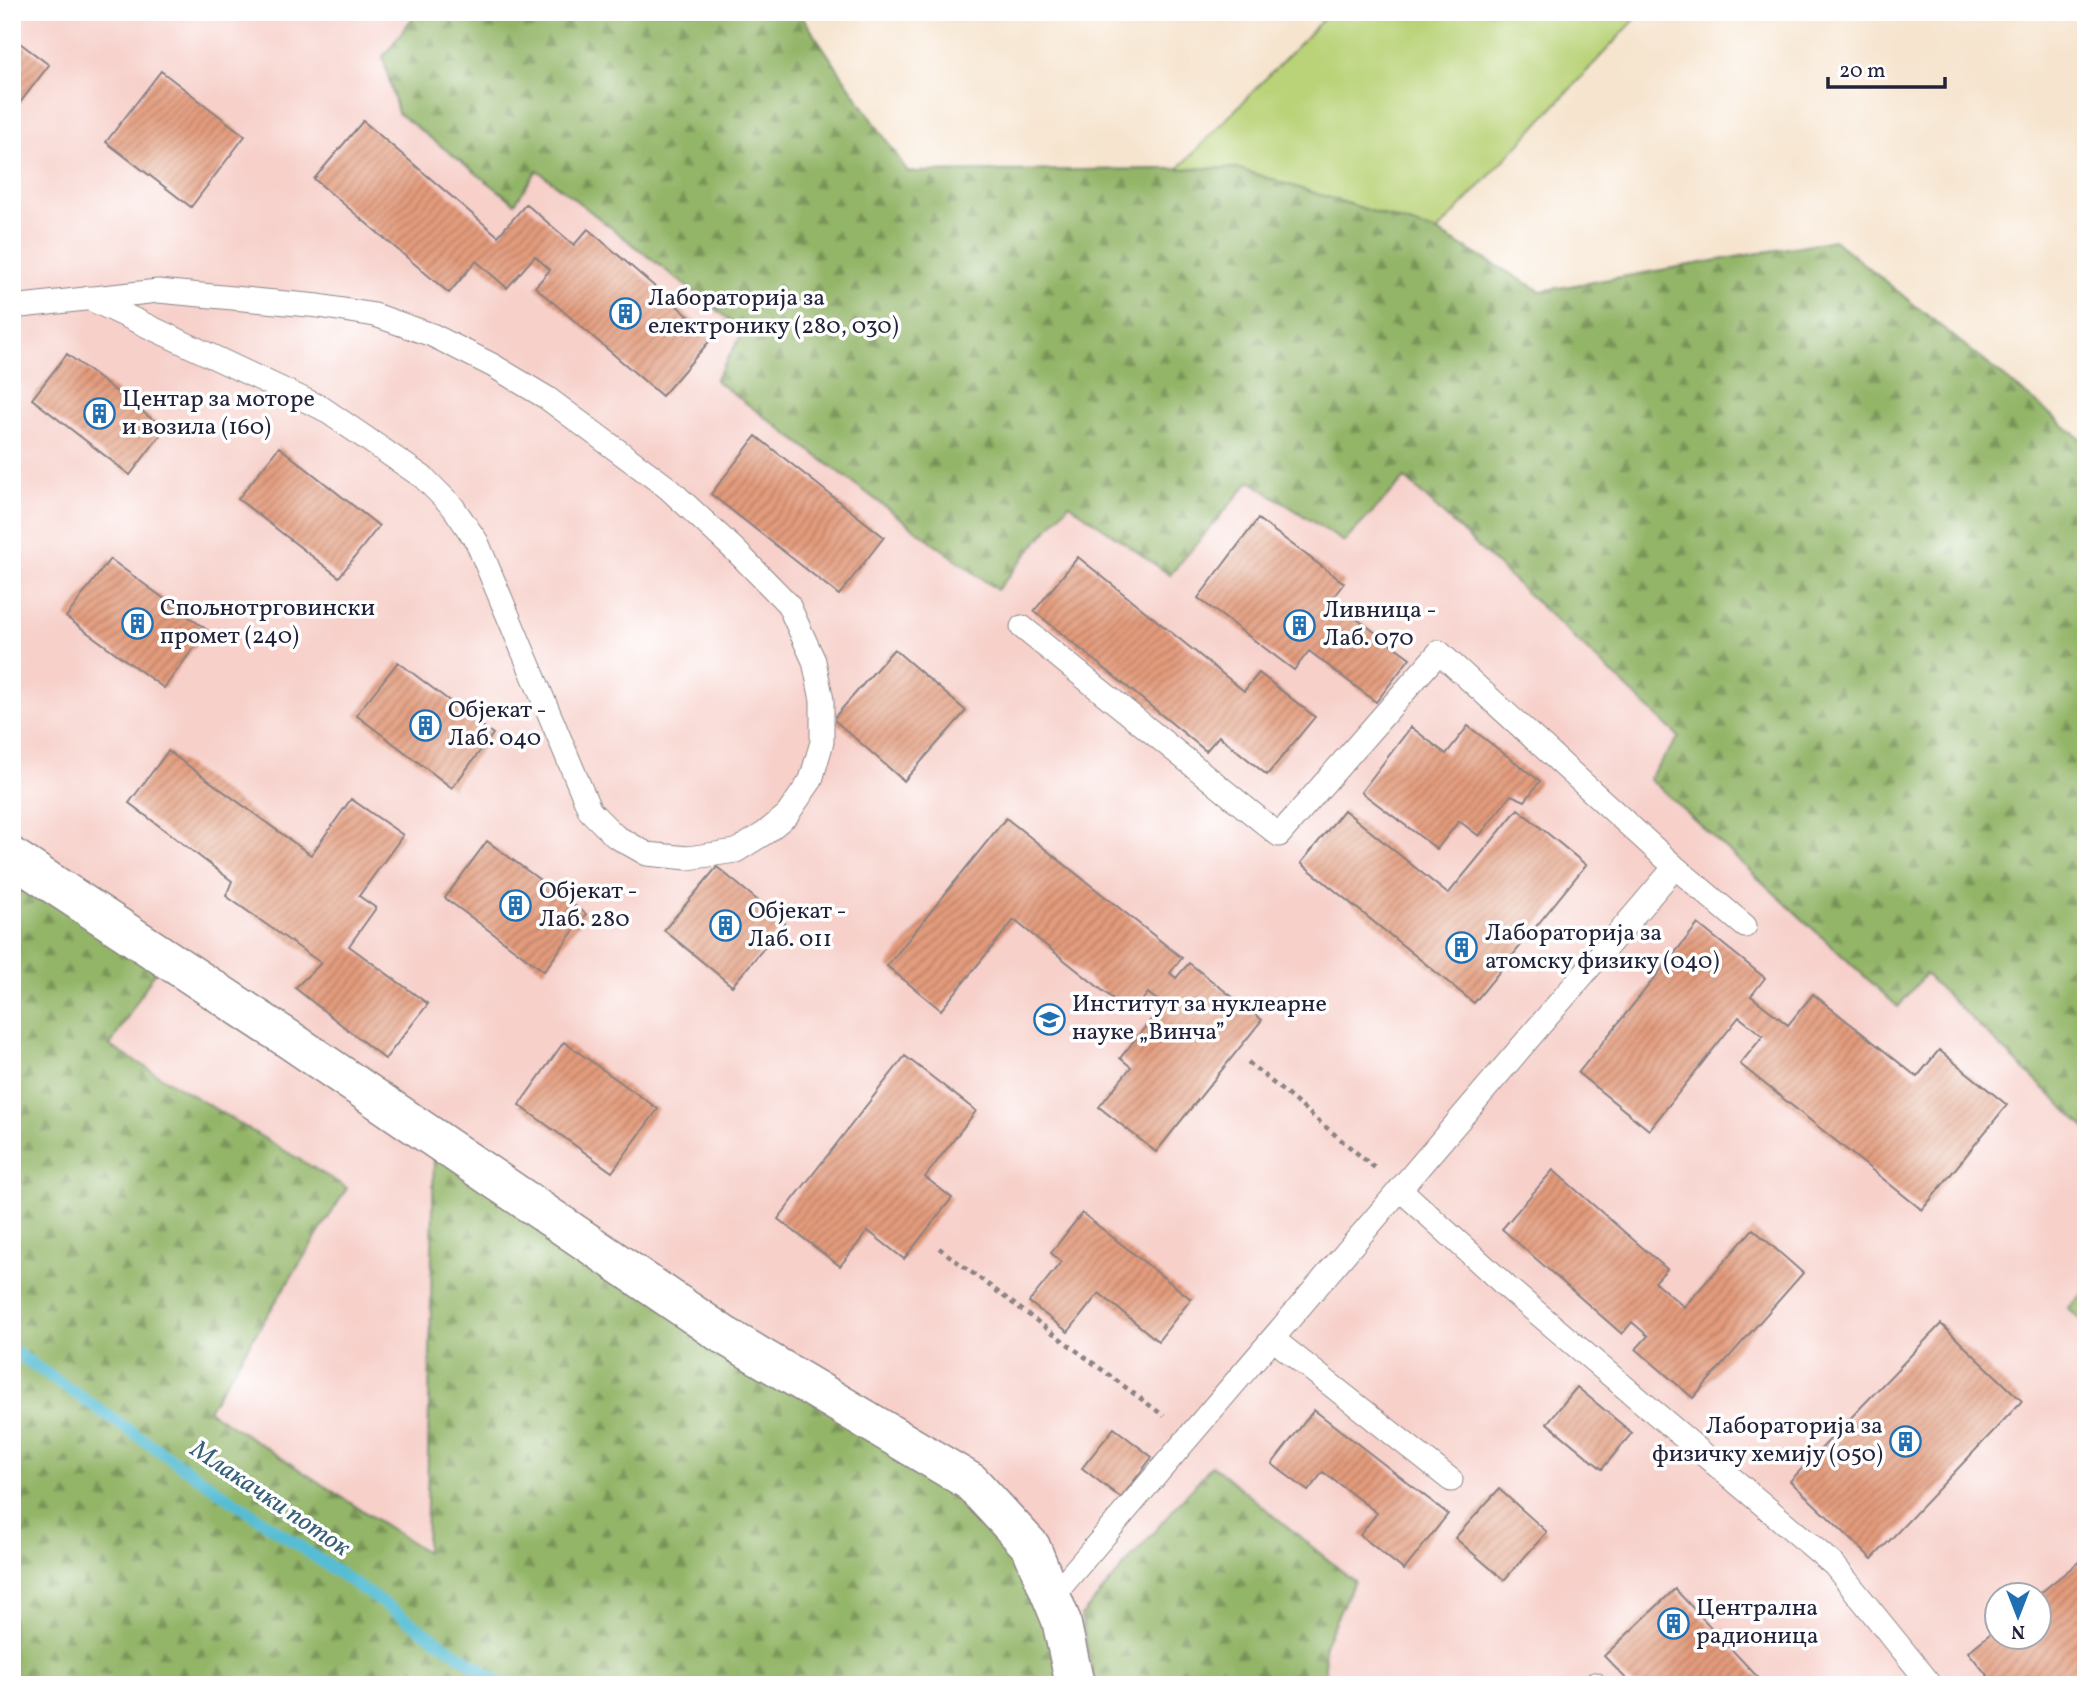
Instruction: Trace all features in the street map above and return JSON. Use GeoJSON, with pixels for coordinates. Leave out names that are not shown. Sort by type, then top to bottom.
{"type":"FeatureCollection","features":[{"type":"Feature","properties":{"kind":"street"},"geometry":{"type":"LineString","coordinates":[[12,857],[284,1036],[722,1334],[971,1482],[1031,1546],[1062,1620],[1075,1685]]}},
{"type":"Feature","properties":{"kind":"lane"},"geometry":{"type":"LineString","coordinates":[[12,306],[88,298],[158,291],[319,306],[375,315],[432,335],[492,365],[547,398],[668,488],[788,604],[814,661],[822,700],[822,741],[811,780],[786,815],[765,833],[736,851],[688,858],[647,854],[615,836],[590,811],[477,542],[444,498],[424,478],[322,408],[88,298]]}},
{"type":"Feature","properties":{"kind":"lane"},"geometry":{"type":"LineString","coordinates":[[1022,627],[1279,835],[1439,652],[1675,867],[1745,926]]}},
{"type":"Feature","properties":{"kind":"lane"},"geometry":{"type":"LineString","coordinates":[[1052,1597],[1675,867]]}},
{"type":"Feature","properties":{"kind":"lane"},"geometry":{"type":"LineString","coordinates":[[1400,1189],[1508,1287],[1833,1565],[1931,1685]]}},
{"type":"Feature","properties":{"kind":"lane"},"geometry":{"type":"LineString","coordinates":[[1273,1339],[1451,1479]]}},
{"type":"Feature","properties":{"kind":"path"},"geometry":{"type":"LineString","coordinates":[[1248,1062],[1400,1189]]}},
{"type":"Feature","properties":{"kind":"path"},"geometry":{"type":"LineString","coordinates":[[939,1248],[1190,1435]]}},
{"type":"Feature","properties":{"kind":"shaded area","name":"Институт за нуклеарне науке „Винча”"},"geometry":{"type":"Polygon","coordinates":[[[12,12],[799,12],[908,172],[1236,168],[1437,232],[1541,291],[1834,240],[2086,443],[2086,1685],[12,1685],[12,12]]]}},
{"type":"Feature","properties":{"kind":"green space"},"geometry":{"type":"Polygon","coordinates":[[[417,12],[799,12],[908,172],[1236,168],[1437,232],[1541,291],[1834,240],[2086,443],[2086,1129],[1925,974],[1898,1007],[1649,778],[1679,737],[1405,478],[1344,542],[1250,481],[1170,575],[1069,504],[997,590],[715,380],[744,331],[537,170],[515,203],[398,113],[383,57],[417,12]]]}},
{"type":"Feature","properties":{"kind":"green space"},"geometry":{"type":"Polygon","coordinates":[[[1330,12],[1642,12],[1437,232],[1236,168],[1178,169],[1330,12]]]}},
{"type":"Feature","properties":{"kind":"green space"},"geometry":{"type":"Polygon","coordinates":[[[12,873],[157,968],[110,1046],[347,1188],[208,1410],[426,1552],[434,1153],[966,1494],[1025,1559],[1067,1685],[12,1685],[12,873]]]}},
{"type":"Feature","properties":{"kind":"green space"},"geometry":{"type":"Polygon","coordinates":[[[2086,1291],[2086,1326],[2068,1308],[2086,1291]]]}},
{"type":"Feature","properties":{"kind":"green space"},"geometry":{"type":"Polygon","coordinates":[[[1212,1465],[1354,1581],[1324,1645],[1325,1671],[1333,1685],[1095,1685],[1081,1616],[1212,1465]]]}},
{"type":"Feature","properties":{"kind":"building"},"geometry":{"type":"Polygon","coordinates":[[[12,37],[49,65],[12,113],[12,37]]]}},
{"type":"Feature","properties":{"kind":"building"},"geometry":{"type":"Polygon","coordinates":[[[161,71],[245,136],[191,207],[106,142],[161,71]]]}},
{"type":"Feature","properties":{"kind":"building"},"geometry":{"type":"Polygon","coordinates":[[[363,121],[498,236],[526,204],[574,245],[588,229],[713,337],[662,396],[535,287],[550,270],[535,256],[507,288],[476,261],[449,293],[314,179],[363,121]]]}},
{"type":"Feature","properties":{"kind":"building","name":"Центар за моторе и возила (160)"},"geometry":{"type":"Polygon","coordinates":[[[67,354],[165,429],[130,475],[32,399],[67,354]]]}},
{"type":"Feature","properties":{"kind":"building"},"geometry":{"type":"Polygon","coordinates":[[[756,436],[884,537],[839,595],[711,494],[756,436]]]}},
{"type":"Feature","properties":{"kind":"building"},"geometry":{"type":"Polygon","coordinates":[[[279,447],[379,526],[339,577],[238,499],[279,447]]]}},
{"type":"Feature","properties":{"kind":"building","name":"Ливница - Лаб. 070"},"geometry":{"type":"Polygon","coordinates":[[[1258,519],[1344,583],[1331,600],[1410,658],[1376,702],[1309,651],[1294,670],[1198,598],[1258,519]]]}},
{"type":"Feature","properties":{"kind":"building"},"geometry":{"type":"Polygon","coordinates":[[[1078,557],[1244,691],[1259,673],[1315,717],[1267,775],[1219,736],[1206,751],[1034,611],[1078,557]]]}},
{"type":"Feature","properties":{"kind":"building","name":"Спољнотрговински промет (240)"},"geometry":{"type":"Polygon","coordinates":[[[110,559],[207,630],[164,688],[66,617],[110,559]]]}},
{"type":"Feature","properties":{"kind":"building"},"geometry":{"type":"Polygon","coordinates":[[[894,649],[966,711],[904,781],[833,719],[894,649]]]}},
{"type":"Feature","properties":{"kind":"building","name":"Објекат - Лаб. 040"},"geometry":{"type":"Polygon","coordinates":[[[398,662],[493,734],[452,788],[356,715],[398,662]]]}},
{"type":"Feature","properties":{"kind":"building"},"geometry":{"type":"Polygon","coordinates":[[[1468,726],[1540,781],[1525,801],[1511,795],[1479,836],[1459,821],[1437,849],[1361,792],[1411,727],[1446,754],[1468,726]]]}},
{"type":"Feature","properties":{"kind":"building"},"geometry":{"type":"Polygon","coordinates":[[[168,751],[311,855],[351,799],[403,835],[359,896],[376,908],[349,946],[428,1004],[385,1059],[295,988],[321,963],[226,896],[232,881],[129,803],[168,751]]]}},
{"type":"Feature","properties":{"kind":"building","name":"Лабораторија за атомску физику (040)"},"geometry":{"type":"Polygon","coordinates":[[[1518,809],[1586,865],[1474,1003],[1301,863],[1344,810],[1448,894],[1518,809]]]}},
{"type":"Feature","properties":{"kind":"building"},"geometry":{"type":"Polygon","coordinates":[[[1006,818],[1182,958],[1170,973],[1176,978],[1189,963],[1262,1020],[1156,1152],[1099,1107],[1131,1067],[1120,1058],[1163,1005],[1148,993],[1132,1014],[1014,920],[941,1010],[887,966],[1006,818]]]}},
{"type":"Feature","properties":{"kind":"building","name":"Објекат - Лаб. 280"},"geometry":{"type":"Polygon","coordinates":[[[487,841],[586,914],[544,971],[445,898],[487,841]]]}},
{"type":"Feature","properties":{"kind":"building","name":"Објекат - Лаб. 011"},"geometry":{"type":"Polygon","coordinates":[[[717,867],[785,923],[732,986],[664,930],[717,867]]]}},
{"type":"Feature","properties":{"kind":"building"},"geometry":{"type":"Polygon","coordinates":[[[1698,924],[1765,978],[1751,996],[1788,1025],[1813,994],[1917,1077],[1939,1050],[2007,1105],[1922,1210],[1740,1064],[1763,1036],[1739,1017],[1649,1130],[1578,1073],[1698,924]]]}},
{"type":"Feature","properties":{"kind":"building"},"geometry":{"type":"Polygon","coordinates":[[[564,1042],[658,1109],[612,1172],[519,1105],[564,1042]]]}},
{"type":"Feature","properties":{"kind":"building"},"geometry":{"type":"Polygon","coordinates":[[[905,1056],[976,1111],[925,1177],[952,1198],[904,1259],[868,1231],[840,1266],[778,1219],[905,1056]]]}},
{"type":"Feature","properties":{"kind":"building"},"geometry":{"type":"Polygon","coordinates":[[[1553,1170],[1667,1269],[1655,1282],[1684,1307],[1753,1229],[1803,1273],[1693,1398],[1636,1349],[1648,1336],[1632,1322],[1622,1334],[1502,1229],[1553,1170]]]}},
{"type":"Feature","properties":{"kind":"building"},"geometry":{"type":"Polygon","coordinates":[[[1082,1213],[1191,1299],[1158,1341],[1099,1293],[1068,1332],[1029,1302],[1061,1262],[1051,1253],[1082,1213]]]}},
{"type":"Feature","properties":{"kind":"building","name":"Лабораторија за физичку хемију (050)"},"geometry":{"type":"Polygon","coordinates":[[[1941,1324],[2022,1401],[1872,1559],[1790,1481],[1941,1324]]]}},
{"type":"Feature","properties":{"kind":"building"},"geometry":{"type":"Polygon","coordinates":[[[1577,1387],[1632,1433],[1602,1469],[1547,1423],[1577,1387]]]}},
{"type":"Feature","properties":{"kind":"building"},"geometry":{"type":"Polygon","coordinates":[[[1314,1410],[1448,1514],[1404,1570],[1360,1535],[1377,1513],[1323,1472],[1308,1491],[1272,1464],[1314,1410]]]}},
{"type":"Feature","properties":{"kind":"building"},"geometry":{"type":"Polygon","coordinates":[[[1114,1428],[1152,1457],[1121,1498],[1082,1468],[1114,1428]]]}},
{"type":"Feature","properties":{"kind":"building"},"geometry":{"type":"Polygon","coordinates":[[[1499,1489],[1547,1532],[1504,1580],[1455,1538],[1499,1489]]]}},
{"type":"Feature","properties":{"kind":"building"},"geometry":{"type":"Polygon","coordinates":[[[2086,1556],[2086,1685],[1995,1685],[1968,1652],[1982,1640],[1982,1652],[2052,1652],[2052,1584],[2086,1556]]]}},
{"type":"Feature","properties":{"kind":"building","name":"Централна радионица"},"geometry":{"type":"Polygon","coordinates":[[[1675,1589],[1765,1685],[1632,1685],[1604,1656],[1675,1589]]]}},
{"type":"Feature","properties":{"kind":"waterway","name":"Млакачки поток"},"geometry":{"type":"LineString","coordinates":[[12,1350],[503,1685]]}},
{"type":"Feature","properties":{"kind":"place","name":"Лабораторија за електронику (280, 030)"},"geometry":{"type":"Point","coordinates":[625,313]}},
{"type":"Feature","properties":{"kind":"place","name":"Центар за моторе и возила (160)"},"geometry":{"type":"Point","coordinates":[99,414]}},
{"type":"Feature","properties":{"kind":"place","name":"Спољнотрговински промет (240)"},"geometry":{"type":"Point","coordinates":[137,623]}},
{"type":"Feature","properties":{"kind":"place","name":"Ливница - Лаб. 070"},"geometry":{"type":"Point","coordinates":[1300,625]}},
{"type":"Feature","properties":{"kind":"place","name":"Објекат - Лаб. 040"},"geometry":{"type":"Point","coordinates":[425,725]}},
{"type":"Feature","properties":{"kind":"place","name":"Објекат - Лаб. 280"},"geometry":{"type":"Point","coordinates":[516,906]}},
{"type":"Feature","properties":{"kind":"place","name":"Објекат - Лаб. 011"},"geometry":{"type":"Point","coordinates":[725,926]}},
{"type":"Feature","properties":{"kind":"place","name":"Лабораторија за атомску физику (040)"},"geometry":{"type":"Point","coordinates":[1462,948]}},
{"type":"Feature","properties":{"kind":"place","name":"Институт за нуклеарне науке „Винча”"},"geometry":{"type":"Point","coordinates":[1049,1019]}},
{"type":"Feature","properties":{"kind":"place","name":"Лабораторија за физичку хемију (050)"},"geometry":{"type":"Point","coordinates":[1906,1441]}},
{"type":"Feature","properties":{"kind":"place","name":"Централна радионица"},"geometry":{"type":"Point","coordinates":[1673,1623]}}]}
